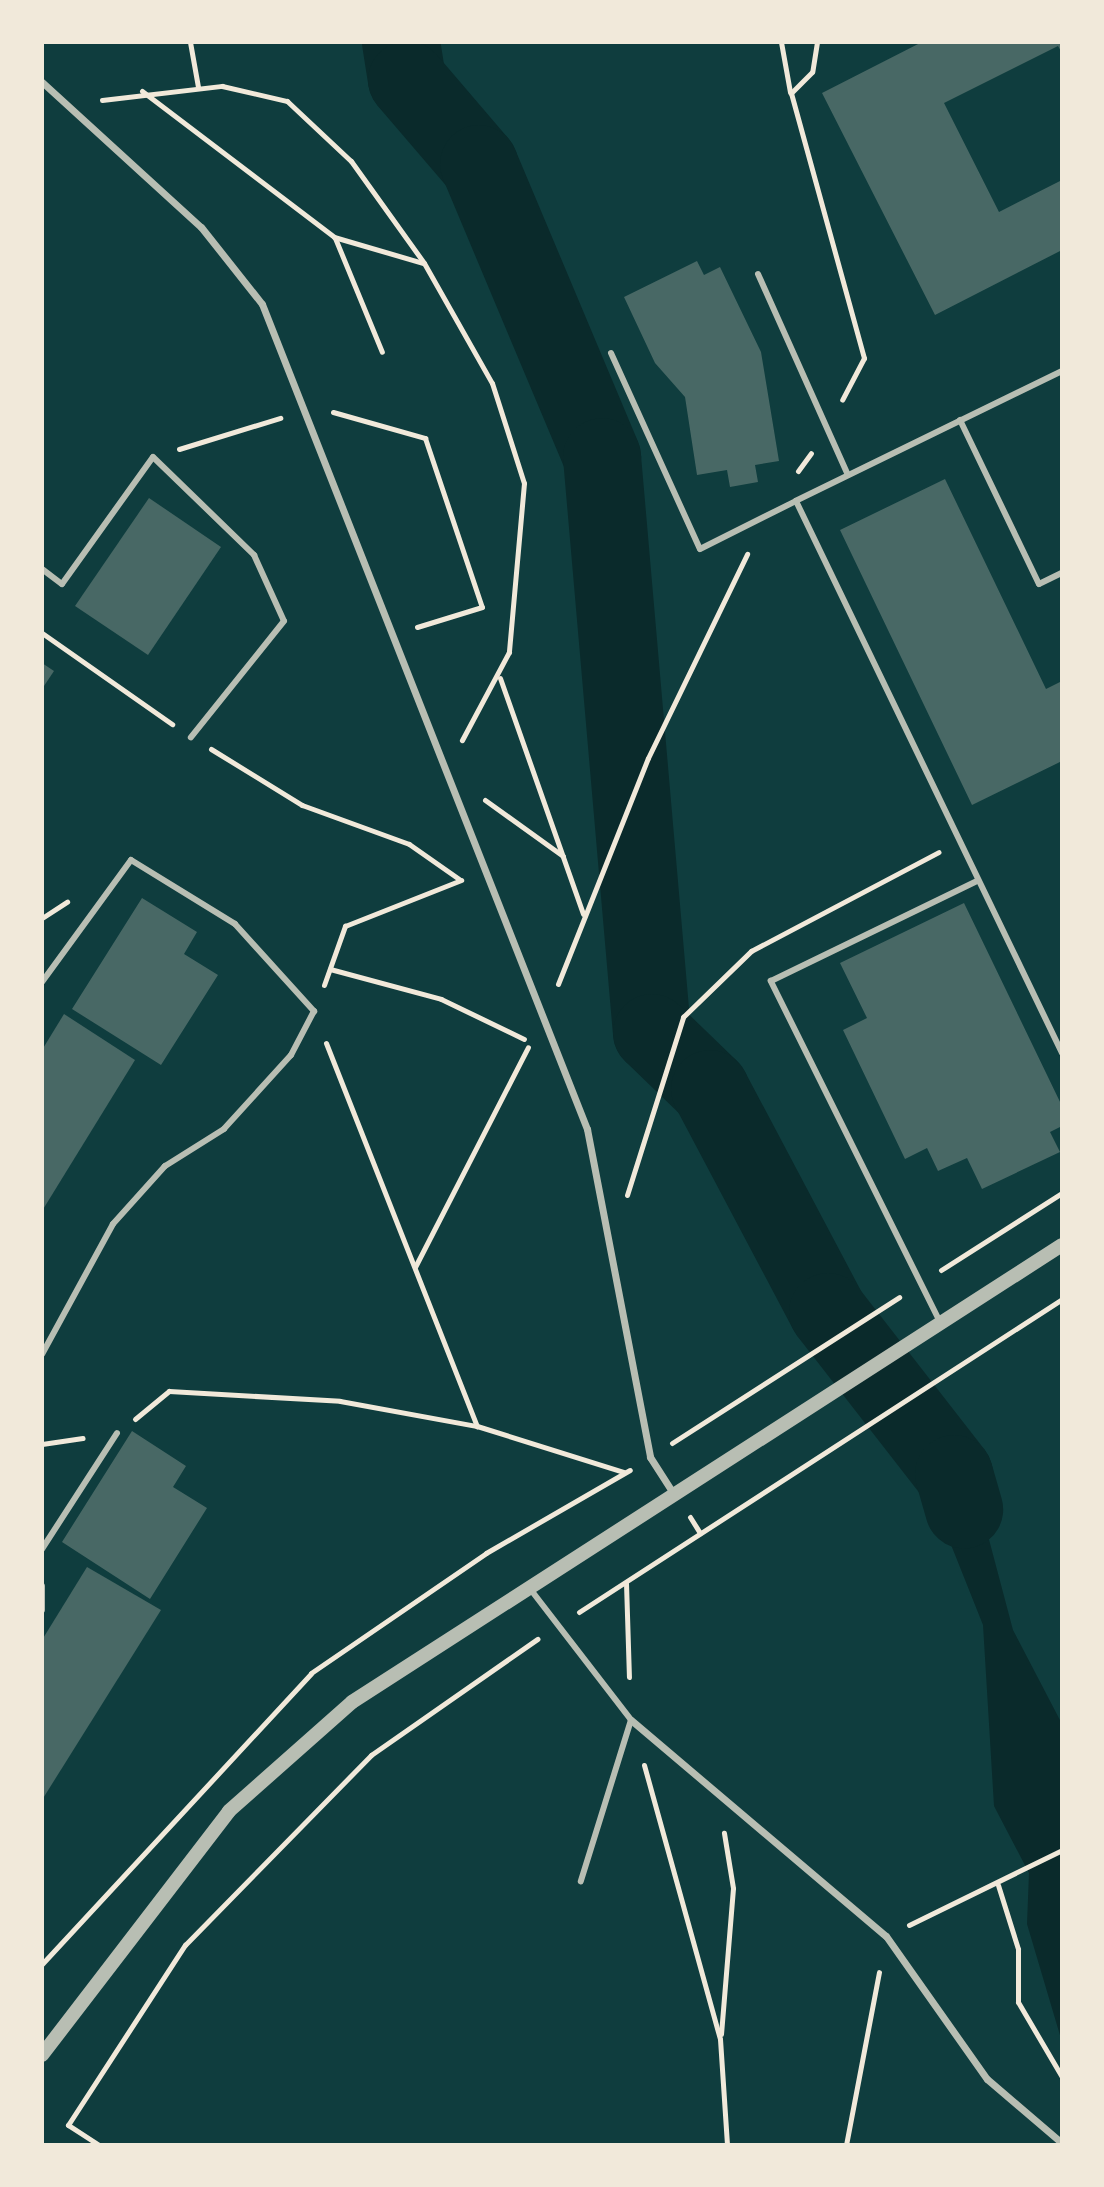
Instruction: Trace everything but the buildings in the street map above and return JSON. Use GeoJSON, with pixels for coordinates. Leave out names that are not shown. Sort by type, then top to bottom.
{"type":"FeatureCollection","features":[{"type":"Feature","properties":{"kind":"street"},"geometry":{"type":"LineString","coordinates":[[42,82],[201,227],[262,304],[486,880],[545,1017],[587,1129],[650,1457],[673,1493]]}},
{"type":"Feature","properties":{"kind":"street"},"geometry":{"type":"LineString","coordinates":[[42,2055],[229,1811],[352,1702],[1062,1245]]}},
{"type":"Feature","properties":{"kind":"street"},"geometry":{"type":"LineString","coordinates":[[631,1720],[886,1936],[987,2079],[1062,2143]]}},
{"type":"Feature","properties":{"kind":"lane"},"geometry":{"type":"LineString","coordinates":[[758,274],[848,475]]}},
{"type":"Feature","properties":{"kind":"lane"},"geometry":{"type":"LineString","coordinates":[[611,353],[700,549],[1062,371]]}},
{"type":"Feature","properties":{"kind":"lane"},"geometry":{"type":"LineString","coordinates":[[960,420],[1039,584],[1062,573]]}},
{"type":"Feature","properties":{"kind":"lane"},"geometry":{"type":"LineString","coordinates":[[42,569],[62,584],[153,457],[254,555],[284,621],[191,737]]}},
{"type":"Feature","properties":{"kind":"lane"},"geometry":{"type":"LineString","coordinates":[[796,501],[1062,1053]]}},
{"type":"Feature","properties":{"kind":"lane"},"geometry":{"type":"LineString","coordinates":[[42,982],[131,860],[235,924],[314,1011],[291,1055],[224,1129],[165,1166],[113,1224],[42,1354]]}},
{"type":"Feature","properties":{"kind":"lane"},"geometry":{"type":"LineString","coordinates":[[940,1322],[917,1285],[771,981],[977,881]]}},
{"type":"Feature","properties":{"kind":"lane"},"geometry":{"type":"LineString","coordinates":[[42,1549],[117,1433]]}},
{"type":"Feature","properties":{"kind":"lane"},"geometry":{"type":"LineString","coordinates":[[42,1586],[42,1610]]}},
{"type":"Feature","properties":{"kind":"lane"},"geometry":{"type":"LineString","coordinates":[[529,1587],[555,1627],[631,1720],[581,1881]]}},
{"type":"Feature","properties":{"kind":"path"},"geometry":{"type":"LineString","coordinates":[[190,42],[198,87]]}},
{"type":"Feature","properties":{"kind":"path"},"geometry":{"type":"LineString","coordinates":[[415,1267],[545,1017],[583,915],[620,837],[648,758],[765,517],[826,431],[864,358],[791,93],[781,42]]}},
{"type":"Feature","properties":{"kind":"path"},"geometry":{"type":"LineString","coordinates":[[791,93],[812,72],[817,42]]}},
{"type":"Feature","properties":{"kind":"path"},"geometry":{"type":"LineString","coordinates":[[70,108],[141,90],[198,87],[287,101],[351,161],[424,263],[492,383],[524,483],[509,652],[500,677],[444,770],[563,856]]}},
{"type":"Feature","properties":{"kind":"path"},"geometry":{"type":"LineString","coordinates":[[141,90],[334,237],[424,263]]}},
{"type":"Feature","properties":{"kind":"path"},"geometry":{"type":"LineString","coordinates":[[334,237],[382,352]]}},
{"type":"Feature","properties":{"kind":"path"},"geometry":{"type":"LineString","coordinates":[[153,457],[304,410],[347,412],[425,438],[482,607],[393,635]]}},
{"type":"Feature","properties":{"kind":"path"},"geometry":{"type":"LineString","coordinates":[[42,633],[191,737],[302,805],[409,844],[461,880]]}},
{"type":"Feature","properties":{"kind":"path"},"geometry":{"type":"LineString","coordinates":[[500,677],[583,915]]}},
{"type":"Feature","properties":{"kind":"path"},"geometry":{"type":"LineString","coordinates":[[610,1254],[656,1092],[683,1017],[764,942],[958,842]]}},
{"type":"Feature","properties":{"kind":"path"},"geometry":{"type":"LineString","coordinates":[[477,1426],[314,1011],[345,926],[461,880],[486,880]]}},
{"type":"Feature","properties":{"kind":"path"},"geometry":{"type":"LineString","coordinates":[[330,969],[441,999],[530,1041]]}},
{"type":"Feature","properties":{"kind":"path"},"geometry":{"type":"LineString","coordinates":[[650,1457],[1062,1193]]}},
{"type":"Feature","properties":{"kind":"path"},"geometry":{"type":"LineString","coordinates":[[99,2145],[68,2125],[185,1945],[371,1755],[555,1627],[1062,1299]]}},
{"type":"Feature","properties":{"kind":"path"},"geometry":{"type":"LineString","coordinates":[[42,1444],[117,1433],[169,1391],[340,1401],[477,1426],[625,1472],[486,1553],[311,1673],[42,1964]]}},
{"type":"Feature","properties":{"kind":"path"},"geometry":{"type":"LineString","coordinates":[[626,1582],[631,1720],[720,2039]]}},
{"type":"Feature","properties":{"kind":"path"},"geometry":{"type":"LineString","coordinates":[[717,1792],[733,1888],[720,2039],[727,2145]]}},
{"type":"Feature","properties":{"kind":"path"},"geometry":{"type":"LineString","coordinates":[[1016,1877],[1062,1850]]}},
{"type":"Feature","properties":{"kind":"path"},"geometry":{"type":"LineString","coordinates":[[998,1885],[1018,1949],[1018,2002],[1062,2077]]}},
{"type":"Feature","properties":{"kind":"water"},"geometry":{"type":"Polygon","coordinates":[[[927,1407],[969,1464],[1013,1630],[1062,1724],[1062,2042],[1027,1924],[1029,1873],[994,1806],[983,1625],[924,1477],[885,1433],[927,1407]]]}},
{"type":"Feature","properties":{"kind":"waterway"},"geometry":{"type":"LineString","coordinates":[[401,42],[407,80],[479,164],[602,457],[652,1033],[710,1089],[828,1312],[954,1474],[964,1510]]}}]}
